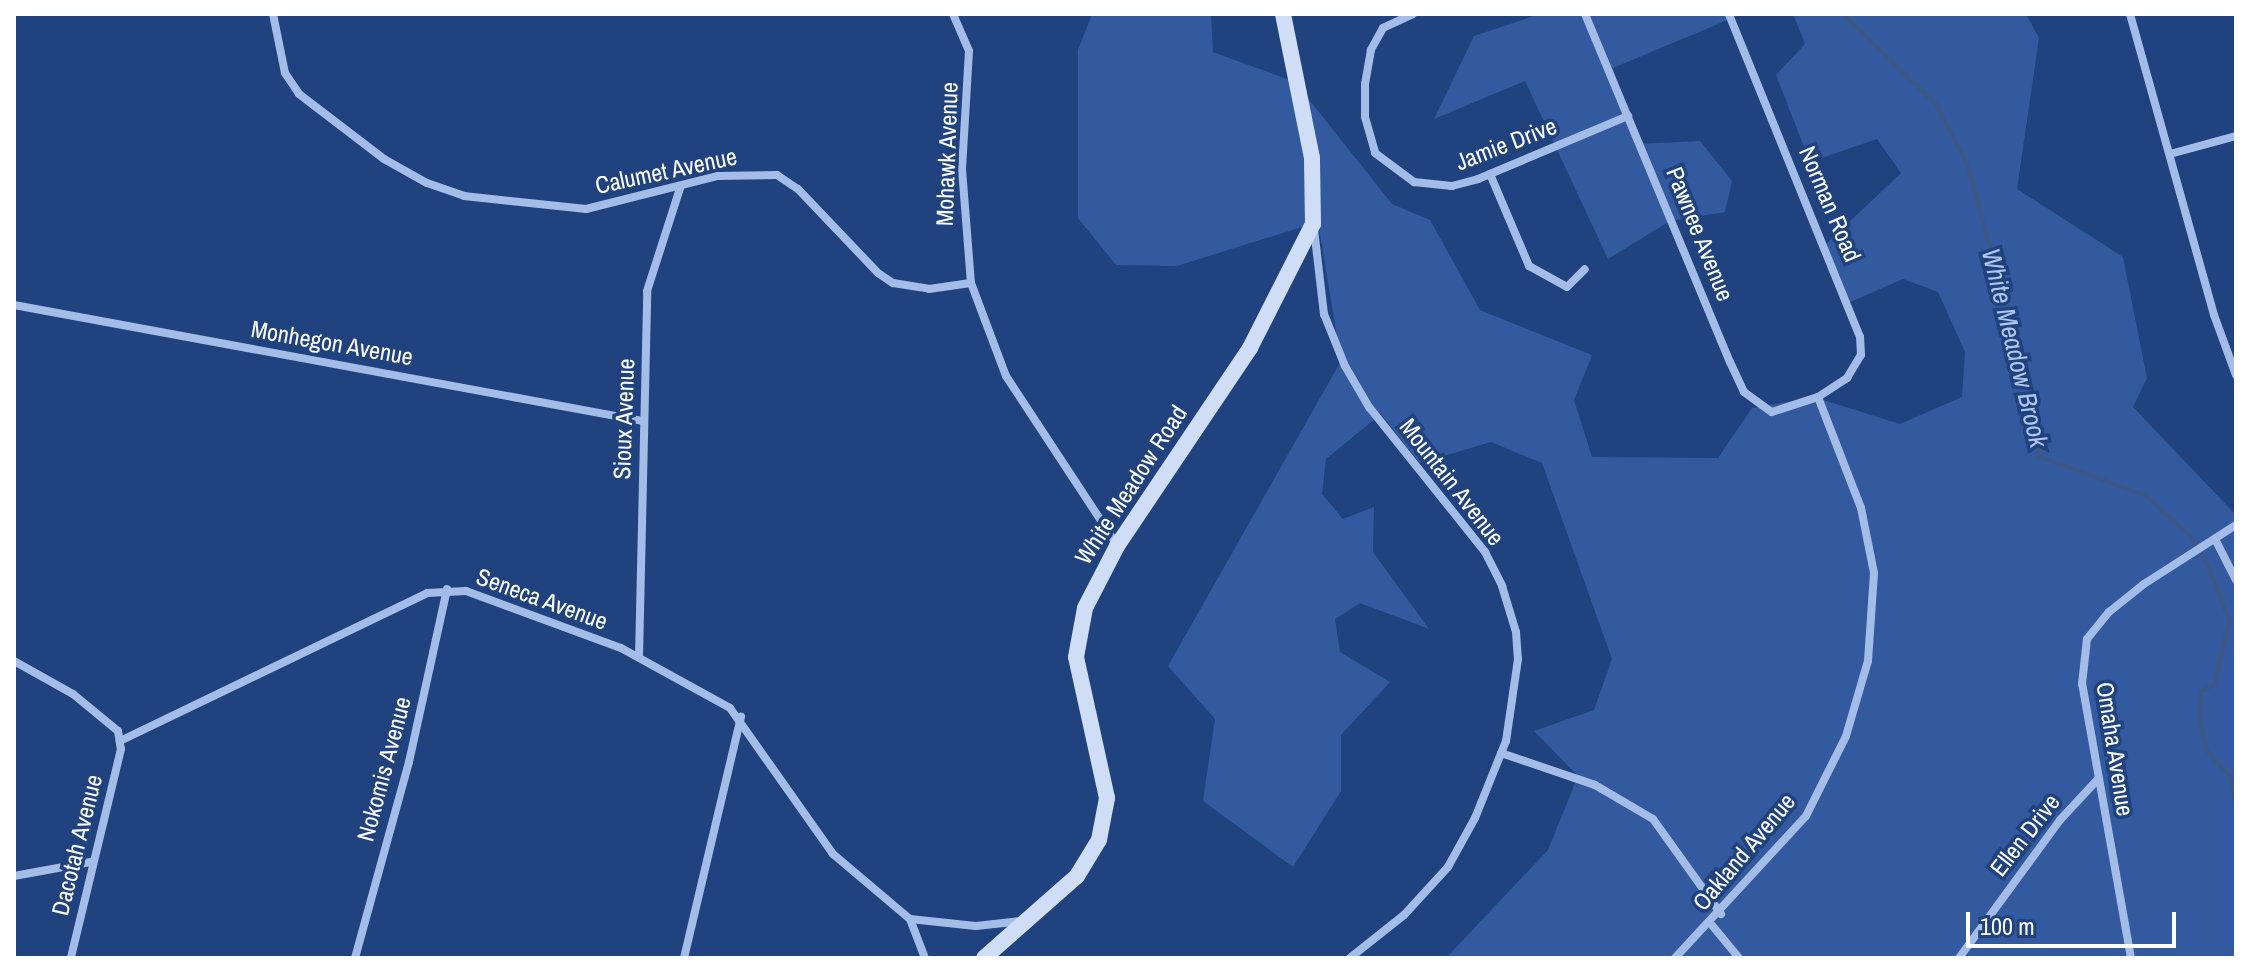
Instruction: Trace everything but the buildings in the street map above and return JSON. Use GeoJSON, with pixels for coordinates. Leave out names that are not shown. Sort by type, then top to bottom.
{"type":"FeatureCollection","features":[{"type":"Feature","properties":{"kind":"street","name":"Calumet Avenue"},"geometry":{"type":"LineString","coordinates":[[273,14],[285,73],[299,94],[384,159],[427,183],[477,198],[586,209],[680,188],[717,176],[777,175],[798,189],[878,273],[893,283],[929,289],[971,283]]}},
{"type":"Feature","properties":{"kind":"street","name":"Mohawk Avenue"},"geometry":{"type":"LineString","coordinates":[[953,14],[969,51],[962,169],[971,283],[1006,376],[1117,546]]}},
{"type":"Feature","properties":{"kind":"street","name":"White Meadow Road"},"geometry":{"type":"LineString","coordinates":[[984,958],[1021,921],[1077,876],[1099,840],[1105,819],[1103,765],[1082,694],[1077,645],[1095,582],[1250,348],[1313,224],[1312,158],[1283,14]]}},
{"type":"Feature","properties":{"kind":"street","name":"Jamie Drive"},"geometry":{"type":"LineString","coordinates":[[1413,14],[1383,28],[1371,50],[1365,117],[1375,153],[1414,182],[1452,186],[1490,174],[1628,116]]}},
{"type":"Feature","properties":{"kind":"street","name":"Pawnee Avenue"},"geometry":{"type":"LineString","coordinates":[[1585,14],[1744,392],[1772,412],[1818,397]]}},
{"type":"Feature","properties":{"kind":"street","name":"Norman Road"},"geometry":{"type":"LineString","coordinates":[[1729,14],[1860,337],[1861,355],[1847,378],[1818,397]]}},
{"type":"Feature","properties":{"kind":"street"},"geometry":{"type":"LineString","coordinates":[[2130,14],[2214,315],[2236,375]]}},
{"type":"Feature","properties":{"kind":"street"},"geometry":{"type":"LineString","coordinates":[[2170,154],[2236,136]]}},
{"type":"Feature","properties":{"kind":"street"},"geometry":{"type":"LineString","coordinates":[[1490,174],[1529,266],[1567,287],[1585,269]]}},
{"type":"Feature","properties":{"kind":"street","name":"Sioux Avenue"},"geometry":{"type":"LineString","coordinates":[[639,657],[647,291],[680,188]]}},
{"type":"Feature","properties":{"kind":"street","name":"Mountain Avenue"},"geometry":{"type":"LineString","coordinates":[[1313,224],[1324,314],[1345,366],[1393,438],[1463,521],[1502,586],[1516,632],[1518,659],[1501,753],[1448,867],[1404,915],[1350,958]]}},
{"type":"Feature","properties":{"kind":"street","name":"Monhegon Avenue"},"geometry":{"type":"LineString","coordinates":[[14,305],[643,421]]}},
{"type":"Feature","properties":{"kind":"street","name":"Oakland Avenue"},"geometry":{"type":"LineString","coordinates":[[1675,958],[1721,914],[1806,816],[1846,736],[1868,661],[1874,573],[1861,508],[1818,397]]}},
{"type":"Feature","properties":{"kind":"street","name":"Omaha Avenue"},"geometry":{"type":"LineString","coordinates":[[2131,958],[2082,684],[2087,639],[2109,612],[2236,525]]}},
{"type":"Feature","properties":{"kind":"street"},"geometry":{"type":"LineString","coordinates":[[2212,542],[2236,580]]}},
{"type":"Feature","properties":{"kind":"street","name":"Seneca Avenue"},"geometry":{"type":"LineString","coordinates":[[120,741],[385,612],[447,589],[509,604],[639,657],[741,717],[833,854],[910,919],[925,958]]}},
{"type":"Feature","properties":{"kind":"street","name":"Nokomis Avenue"},"geometry":{"type":"LineString","coordinates":[[355,958],[409,762],[447,589]]}},
{"type":"Feature","properties":{"kind":"street"},"geometry":{"type":"LineString","coordinates":[[14,661],[103,717],[118,731],[120,741]]}},
{"type":"Feature","properties":{"kind":"street"},"geometry":{"type":"LineString","coordinates":[[684,958],[741,717]]}},
{"type":"Feature","properties":{"kind":"street","name":"Dacotah Avenue"},"geometry":{"type":"LineString","coordinates":[[71,958],[120,741]]}},
{"type":"Feature","properties":{"kind":"street"},"geometry":{"type":"LineString","coordinates":[[1501,753],[1595,785],[1644,813],[1670,839],[1721,914]]}},
{"type":"Feature","properties":{"kind":"street","name":"Ellen Drive"},"geometry":{"type":"LineString","coordinates":[[1959,958],[2060,820],[2098,779]]}},
{"type":"Feature","properties":{"kind":"street"},"geometry":{"type":"LineString","coordinates":[[14,876],[91,862]]}},
{"type":"Feature","properties":{"kind":"street"},"geometry":{"type":"LineString","coordinates":[[910,919],[976,926],[1021,921]]}},
{"type":"Feature","properties":{"kind":"street"},"geometry":{"type":"LineString","coordinates":[[1711,924],[1739,958]]}},
{"type":"Feature","properties":{"kind":"shaded area"},"geometry":{"type":"Polygon","coordinates":[[[1092,14],[1211,14],[1213,52],[1295,82],[1392,204],[1430,220],[1480,310],[1592,355],[1574,400],[1592,457],[1718,458],[1752,408],[1814,397],[1900,424],[1962,397],[1965,352],[1938,292],[1903,279],[1848,303],[1825,245],[1901,173],[1877,139],[1810,162],[1776,75],[1805,44],[1793,14],[2026,14],[2039,38],[2017,189],[2123,257],[2147,378],[2133,407],[2236,515],[2236,958],[1446,958],[1548,850],[1578,776],[1534,731],[1594,710],[1612,659],[1542,463],[1491,442],[1420,463],[1381,414],[1326,459],[1322,494],[1343,519],[1374,507],[1373,552],[1429,629],[1360,603],[1335,619],[1340,652],[1390,682],[1341,735],[1341,791],[1293,867],[1203,801],[1215,719],[1168,666],[1341,361],[1318,222],[1177,266],[1116,265],[1078,218],[1078,50],[1092,14]]]}},
{"type":"Feature","properties":{"kind":"shaded area"},"geometry":{"type":"Polygon","coordinates":[[[1540,14],[1742,14],[1613,68],[1636,144],[1700,141],[1732,181],[1725,212],[1670,221],[1608,259],[1525,81],[1434,119],[1474,36],[1540,14]]]}},
{"type":"Feature","properties":{"kind":"waterway","name":"White Meadow Brook"},"geometry":{"type":"LineString","coordinates":[[1843,14],[1936,104],[1967,164],[2033,404],[2038,456],[2146,496],[2192,538],[2206,561],[2229,621],[2215,684],[2201,692],[2200,721],[2207,751],[2231,778],[2236,804]]}}]}
